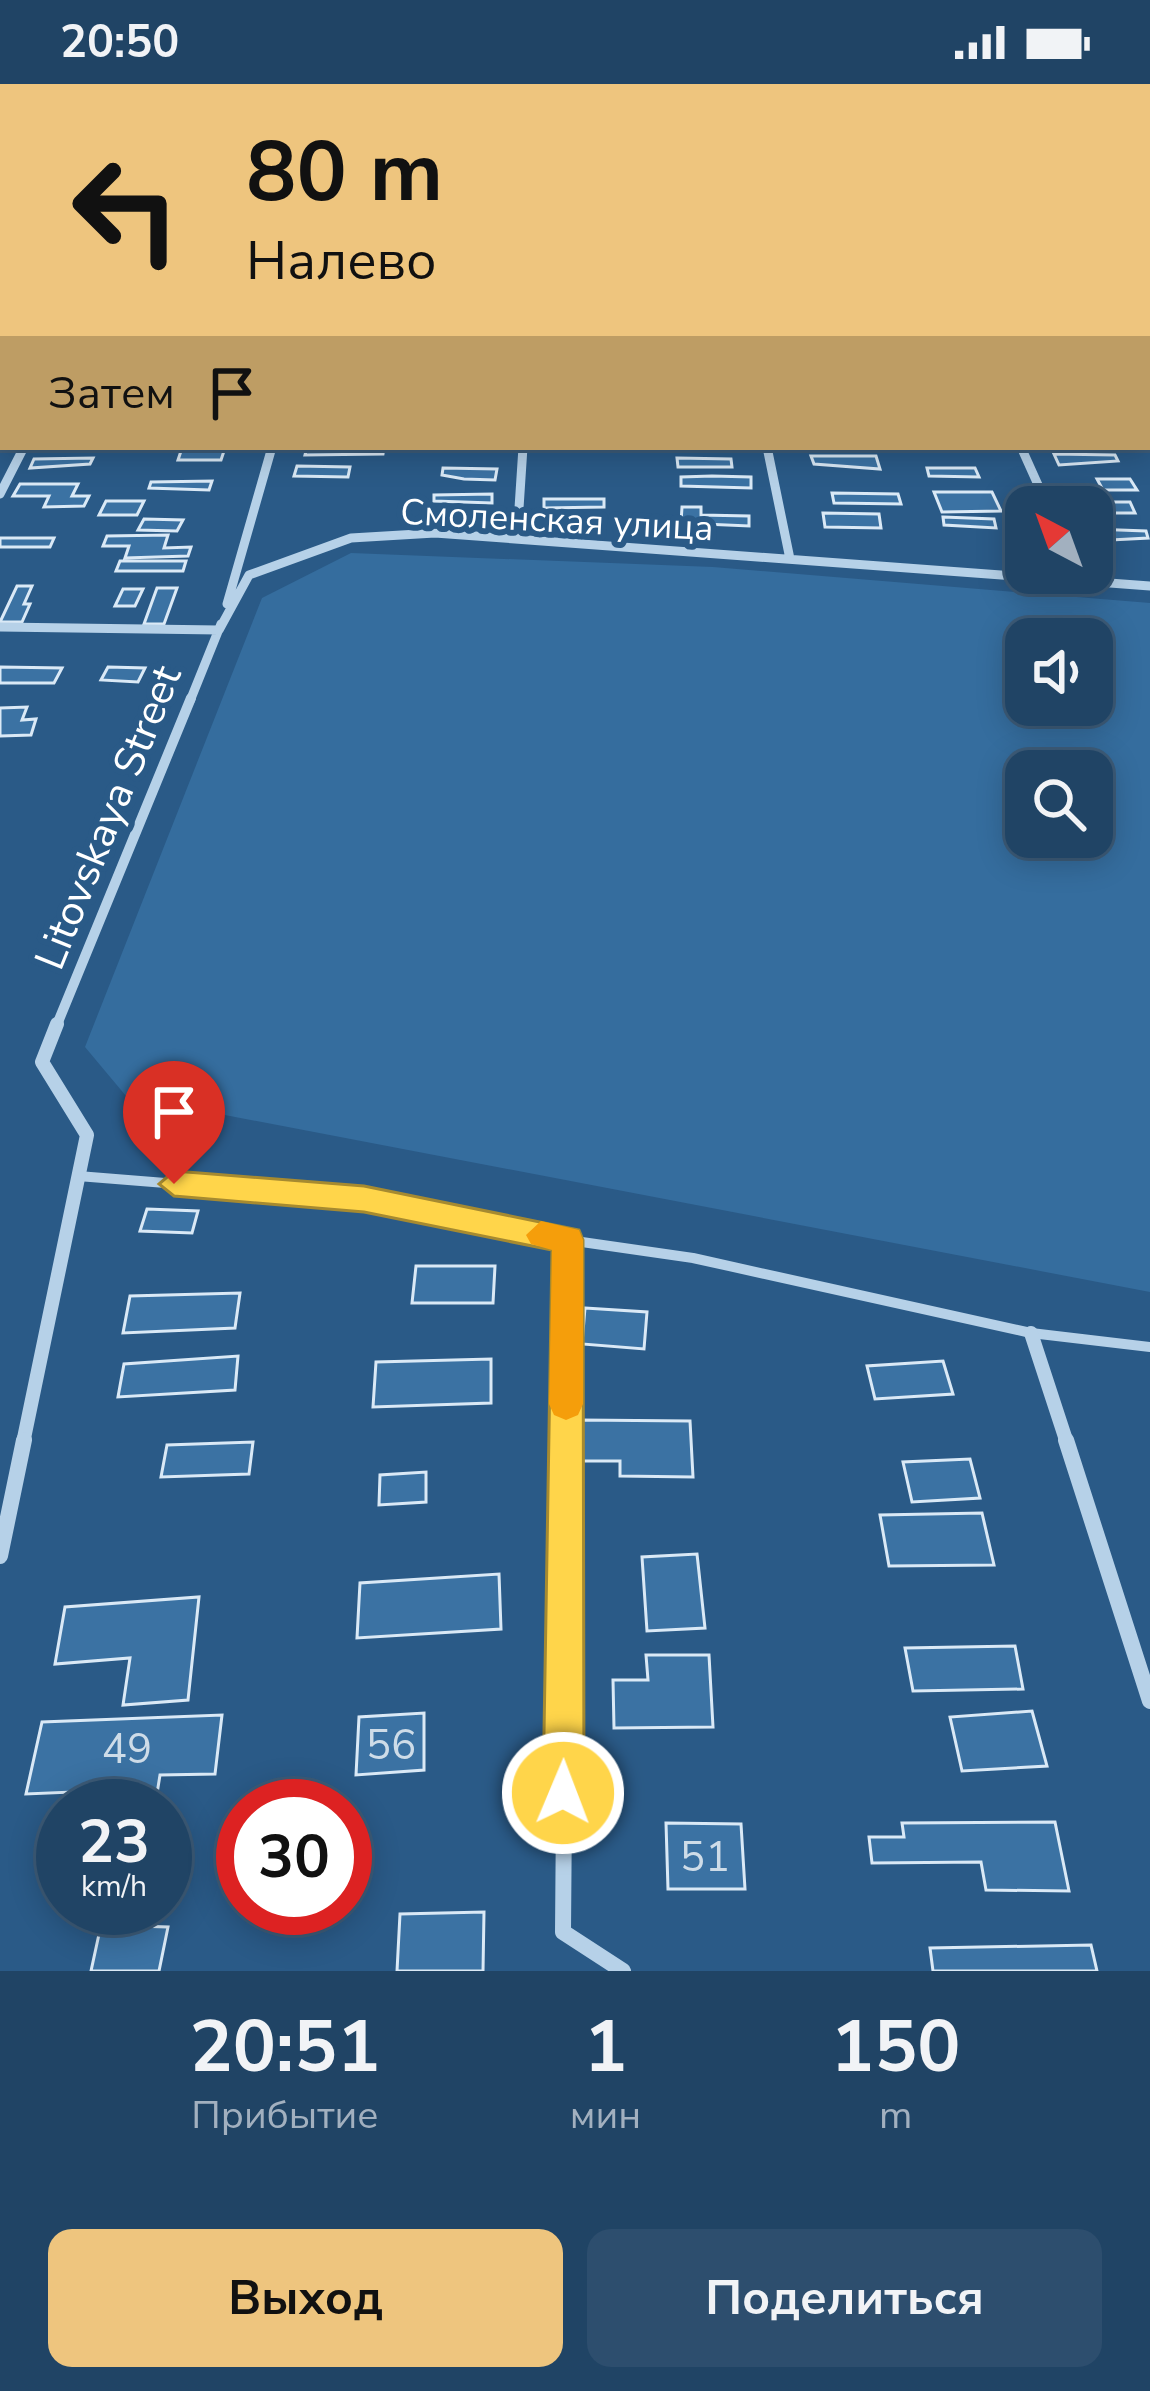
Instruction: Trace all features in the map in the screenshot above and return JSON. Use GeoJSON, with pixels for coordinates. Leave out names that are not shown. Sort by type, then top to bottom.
{"type":"FeatureCollection","features":[{"type":"Feature","properties":{"kind":"street"},"geometry":{"type":"LineString","coordinates":[[0,494],[22,450]]}},
{"type":"Feature","properties":{"kind":"street","name":"Litovskaya Street"},"geometry":{"type":"LineString","coordinates":[[0,1556],[87,1135],[42,1062],[219,630],[271,450]]}},
{"type":"Feature","properties":{"kind":"street"},"geometry":{"type":"LineString","coordinates":[[517,539],[523,450]]}},
{"type":"Feature","properties":{"kind":"street"},"geometry":{"type":"LineString","coordinates":[[768,450],[790,559]]}},
{"type":"Feature","properties":{"kind":"street"},"geometry":{"type":"LineString","coordinates":[[1022,450],[1039,486]]}},
{"type":"Feature","properties":{"kind":"street","name":"Смоленская улица"},"geometry":{"type":"LineString","coordinates":[[219,630],[249,575],[351,538],[435,533],[1005,572]]}},
{"type":"Feature","properties":{"kind":"street","name":"Смоленская улица"},"geometry":{"type":"LineString","coordinates":[[1113,581],[1150,586]]}},
{"type":"Feature","properties":{"kind":"street"},"geometry":{"type":"LineString","coordinates":[[0,627],[219,630]]}},
{"type":"Feature","properties":{"kind":"street"},"geometry":{"type":"LineString","coordinates":[[568,1240],[562,1932],[622,1971]]}},
{"type":"Feature","properties":{"kind":"street"},"geometry":{"type":"LineString","coordinates":[[1031,1333],[1150,1701]]}},
{"type":"Feature","properties":{"kind":"lane"},"geometry":{"type":"LineString","coordinates":[[78,1176],[364,1199],[568,1240],[693,1258],[1031,1333],[1150,1347]]}},
{"type":"Feature","properties":{"kind":"shaded area"},"geometry":{"type":"Polygon","coordinates":[[[351,553],[713,567],[1150,603],[1150,1292],[126,1096],[85,1047],[262,598],[351,553]]]}},
{"type":"Feature","properties":{"kind":"building"},"geometry":{"type":"Polygon","coordinates":[[[181,450],[224,450],[221,460],[178,460],[181,450]]]}},
{"type":"Feature","properties":{"kind":"building"},"geometry":{"type":"Polygon","coordinates":[[[306,450],[384,450],[383,454],[305,455],[306,450]]]}},
{"type":"Feature","properties":{"kind":"building"},"geometry":{"type":"Polygon","coordinates":[[[1054,454],[1115,455],[1118,461],[1059,465],[1054,454]]]}},
{"type":"Feature","properties":{"kind":"building"},"geometry":{"type":"Polygon","coordinates":[[[811,456],[876,456],[880,469],[814,464],[811,456]]]}},
{"type":"Feature","properties":{"kind":"building"},"geometry":{"type":"Polygon","coordinates":[[[93,458],[90,464],[30,468],[34,459],[93,458]]]}},
{"type":"Feature","properties":{"kind":"building"},"geometry":{"type":"Polygon","coordinates":[[[677,458],[731,459],[732,467],[678,467],[677,458]]]}},
{"type":"Feature","properties":{"kind":"building"},"geometry":{"type":"Polygon","coordinates":[[[297,466],[350,467],[348,477],[294,476],[297,466]]]}},
{"type":"Feature","properties":{"kind":"building"},"geometry":{"type":"Polygon","coordinates":[[[443,468],[497,469],[495,480],[442,475],[443,468]]]}},
{"type":"Feature","properties":{"kind":"building"},"geometry":{"type":"Polygon","coordinates":[[[927,468],[975,468],[979,477],[929,476],[927,468]]]}},
{"type":"Feature","properties":{"kind":"building"},"geometry":{"type":"Polygon","coordinates":[[[681,477],[751,477],[751,488],[681,486],[681,477]]]}},
{"type":"Feature","properties":{"kind":"building"},"geometry":{"type":"Polygon","coordinates":[[[1097,479],[1130,479],[1137,490],[1113,490],[1113,486],[1101,486],[1097,479]]]}},
{"type":"Feature","properties":{"kind":"building"},"geometry":{"type":"Polygon","coordinates":[[[212,481],[209,490],[149,488],[151,482],[212,481]]]}},
{"type":"Feature","properties":{"kind":"building"},"geometry":{"type":"Polygon","coordinates":[[[20,484],[78,484],[72,496],[89,496],[84,506],[44,507],[49,496],[13,496],[20,484]]]}},
{"type":"Feature","properties":{"kind":"building"},"geometry":{"type":"Polygon","coordinates":[[[934,492],[992,492],[1001,511],[942,512],[934,492]]]}},
{"type":"Feature","properties":{"kind":"building"},"geometry":{"type":"Polygon","coordinates":[[[832,493],[898,494],[901,504],[834,503],[832,493]]]}},
{"type":"Feature","properties":{"kind":"building"},"geometry":{"type":"Polygon","coordinates":[[[492,494],[492,503],[434,501],[434,495],[492,494]]]}},
{"type":"Feature","properties":{"kind":"building"},"geometry":{"type":"Polygon","coordinates":[[[544,499],[604,499],[604,507],[544,508],[544,499]]]}},
{"type":"Feature","properties":{"kind":"building"},"geometry":{"type":"Polygon","coordinates":[[[106,501],[144,501],[137,515],[99,515],[106,501]]]}},
{"type":"Feature","properties":{"kind":"building"},"geometry":{"type":"Polygon","coordinates":[[[1113,502],[1130,502],[1135,513],[1113,513],[1113,502]]]}},
{"type":"Feature","properties":{"kind":"building"},"geometry":{"type":"Polygon","coordinates":[[[682,507],[701,507],[701,515],[749,516],[749,526],[681,523],[682,507]]]}},
{"type":"Feature","properties":{"kind":"building"},"geometry":{"type":"Polygon","coordinates":[[[823,513],[879,514],[881,528],[825,527],[823,513]]]}},
{"type":"Feature","properties":{"kind":"building"},"geometry":{"type":"Polygon","coordinates":[[[943,517],[994,519],[996,528],[944,525],[943,517]]]}},
{"type":"Feature","properties":{"kind":"building"},"geometry":{"type":"Polygon","coordinates":[[[144,519],[183,520],[177,531],[138,530],[144,519]]]}},
{"type":"Feature","properties":{"kind":"building"},"geometry":{"type":"Polygon","coordinates":[[[1113,530],[1146,531],[1148,538],[1113,540],[1113,530]]]}},
{"type":"Feature","properties":{"kind":"building"},"geometry":{"type":"Polygon","coordinates":[[[168,535],[164,548],[191,547],[188,556],[125,558],[129,546],[103,546],[107,536],[168,535]]]}},
{"type":"Feature","properties":{"kind":"building"},"geometry":{"type":"Polygon","coordinates":[[[0,538],[54,538],[50,547],[0,547],[0,538]]]}},
{"type":"Feature","properties":{"kind":"building"},"geometry":{"type":"Polygon","coordinates":[[[120,561],[186,561],[183,571],[116,571],[120,561]]]}},
{"type":"Feature","properties":{"kind":"building"},"geometry":{"type":"Polygon","coordinates":[[[17,586],[32,586],[22,622],[0,622],[17,586]]]}},
{"type":"Feature","properties":{"kind":"building"},"geometry":{"type":"Polygon","coordinates":[[[157,588],[177,588],[164,624],[144,624],[157,588]]]}},
{"type":"Feature","properties":{"kind":"building"},"geometry":{"type":"Polygon","coordinates":[[[123,589],[143,589],[135,606],[115,606],[123,589]]]}},
{"type":"Feature","properties":{"kind":"building"},"geometry":{"type":"Polygon","coordinates":[[[0,667],[62,668],[54,683],[0,683],[0,667]]]}},
{"type":"Feature","properties":{"kind":"building"},"geometry":{"type":"Polygon","coordinates":[[[108,667],[145,668],[138,682],[101,680],[108,667]]]}},
{"type":"Feature","properties":{"kind":"building"},"geometry":{"type":"Polygon","coordinates":[[[27,707],[22,720],[36,719],[31,735],[0,736],[0,708],[27,707]]]}},
{"type":"Feature","properties":{"kind":"building"},"geometry":{"type":"Polygon","coordinates":[[[147,1209],[198,1211],[192,1233],[140,1231],[147,1209]]]}},
{"type":"Feature","properties":{"kind":"building"},"geometry":{"type":"Polygon","coordinates":[[[416,1266],[495,1266],[493,1303],[412,1303],[416,1266]]]}},
{"type":"Feature","properties":{"kind":"building"},"geometry":{"type":"Polygon","coordinates":[[[240,1293],[235,1328],[123,1333],[130,1296],[240,1293]]]}},
{"type":"Feature","properties":{"kind":"building"},"geometry":{"type":"Polygon","coordinates":[[[585,1308],[647,1312],[644,1349],[582,1344],[585,1308]]]}},
{"type":"Feature","properties":{"kind":"building"},"geometry":{"type":"Polygon","coordinates":[[[238,1356],[235,1390],[118,1397],[124,1364],[238,1356]]]}},
{"type":"Feature","properties":{"kind":"building"},"geometry":{"type":"Polygon","coordinates":[[[491,1359],[491,1403],[373,1407],[376,1362],[491,1359]]]}},
{"type":"Feature","properties":{"kind":"building"},"geometry":{"type":"Polygon","coordinates":[[[943,1361],[953,1394],[875,1399],[867,1366],[943,1361]]]}},
{"type":"Feature","properties":{"kind":"building"},"geometry":{"type":"Polygon","coordinates":[[[580,1420],[690,1421],[693,1477],[620,1476],[620,1461],[580,1461],[580,1420]]]}},
{"type":"Feature","properties":{"kind":"building"},"geometry":{"type":"Polygon","coordinates":[[[253,1442],[249,1474],[161,1477],[167,1445],[253,1442]]]}},
{"type":"Feature","properties":{"kind":"building"},"geometry":{"type":"Polygon","coordinates":[[[970,1459],[980,1498],[912,1502],[903,1462],[970,1459]]]}},
{"type":"Feature","properties":{"kind":"building"},"geometry":{"type":"Polygon","coordinates":[[[426,1472],[426,1502],[379,1505],[380,1475],[426,1472]]]}},
{"type":"Feature","properties":{"kind":"building"},"geometry":{"type":"Polygon","coordinates":[[[982,1513],[994,1565],[889,1566],[880,1515],[982,1513]]]}},
{"type":"Feature","properties":{"kind":"building"},"geometry":{"type":"Polygon","coordinates":[[[697,1554],[705,1628],[647,1631],[642,1557],[697,1554]]]}},
{"type":"Feature","properties":{"kind":"building"},"geometry":{"type":"Polygon","coordinates":[[[499,1574],[501,1629],[357,1638],[360,1583],[499,1574]]]}},
{"type":"Feature","properties":{"kind":"building"},"geometry":{"type":"Polygon","coordinates":[[[199,1597],[188,1700],[123,1705],[130,1658],[55,1664],[65,1607],[199,1597]]]}},
{"type":"Feature","properties":{"kind":"building"},"geometry":{"type":"Polygon","coordinates":[[[1015,1646],[1023,1689],[913,1691],[905,1648],[1015,1646]]]}},
{"type":"Feature","properties":{"kind":"building"},"geometry":{"type":"Polygon","coordinates":[[[646,1655],[709,1655],[713,1727],[614,1728],[613,1680],[648,1680],[646,1655]]]}},
{"type":"Feature","properties":{"kind":"building"},"geometry":{"type":"Polygon","coordinates":[[[1032,1711],[1047,1766],[962,1771],[950,1717],[1032,1711]]]}},
{"type":"Feature","properties":{"kind":"building"},"geometry":{"type":"Polygon","coordinates":[[[424,1713],[424,1770],[356,1775],[359,1717],[424,1713]]]}},
{"type":"Feature","properties":{"kind":"building"},"geometry":{"type":"Polygon","coordinates":[[[222,1715],[215,1774],[36,1779],[36,1794],[26,1794],[42,1722],[222,1715]]]}},
{"type":"Feature","properties":{"kind":"building"},"geometry":{"type":"Polygon","coordinates":[[[1055,1822],[1069,1891],[986,1890],[981,1862],[872,1863],[869,1837],[904,1837],[902,1823],[1055,1822]]]}},
{"type":"Feature","properties":{"kind":"building"},"geometry":{"type":"Polygon","coordinates":[[[666,1823],[741,1824],[745,1889],[668,1889],[666,1823]]]}},
{"type":"Feature","properties":{"kind":"building"},"geometry":{"type":"Polygon","coordinates":[[[484,1912],[483,1971],[397,1971],[400,1914],[484,1912]]]}},
{"type":"Feature","properties":{"kind":"building"},"geometry":{"type":"Polygon","coordinates":[[[99,1935],[166,1935],[159,1971],[91,1971],[99,1935]]]}},
{"type":"Feature","properties":{"kind":"building"},"geometry":{"type":"Polygon","coordinates":[[[1091,1945],[1097,1971],[933,1971],[930,1948],[1091,1945]]]}},
{"type":"Feature","properties":{"kind":"slow traffic"},"geometry":{"type":"LineString","coordinates":[[541,1235],[568,1240],[566,1404]]}},
{"type":"Feature","properties":{"kind":"route"},"geometry":{"type":"LineString","coordinates":[[174,1184],[364,1199],[568,1240],[563,1793]]}}]}
